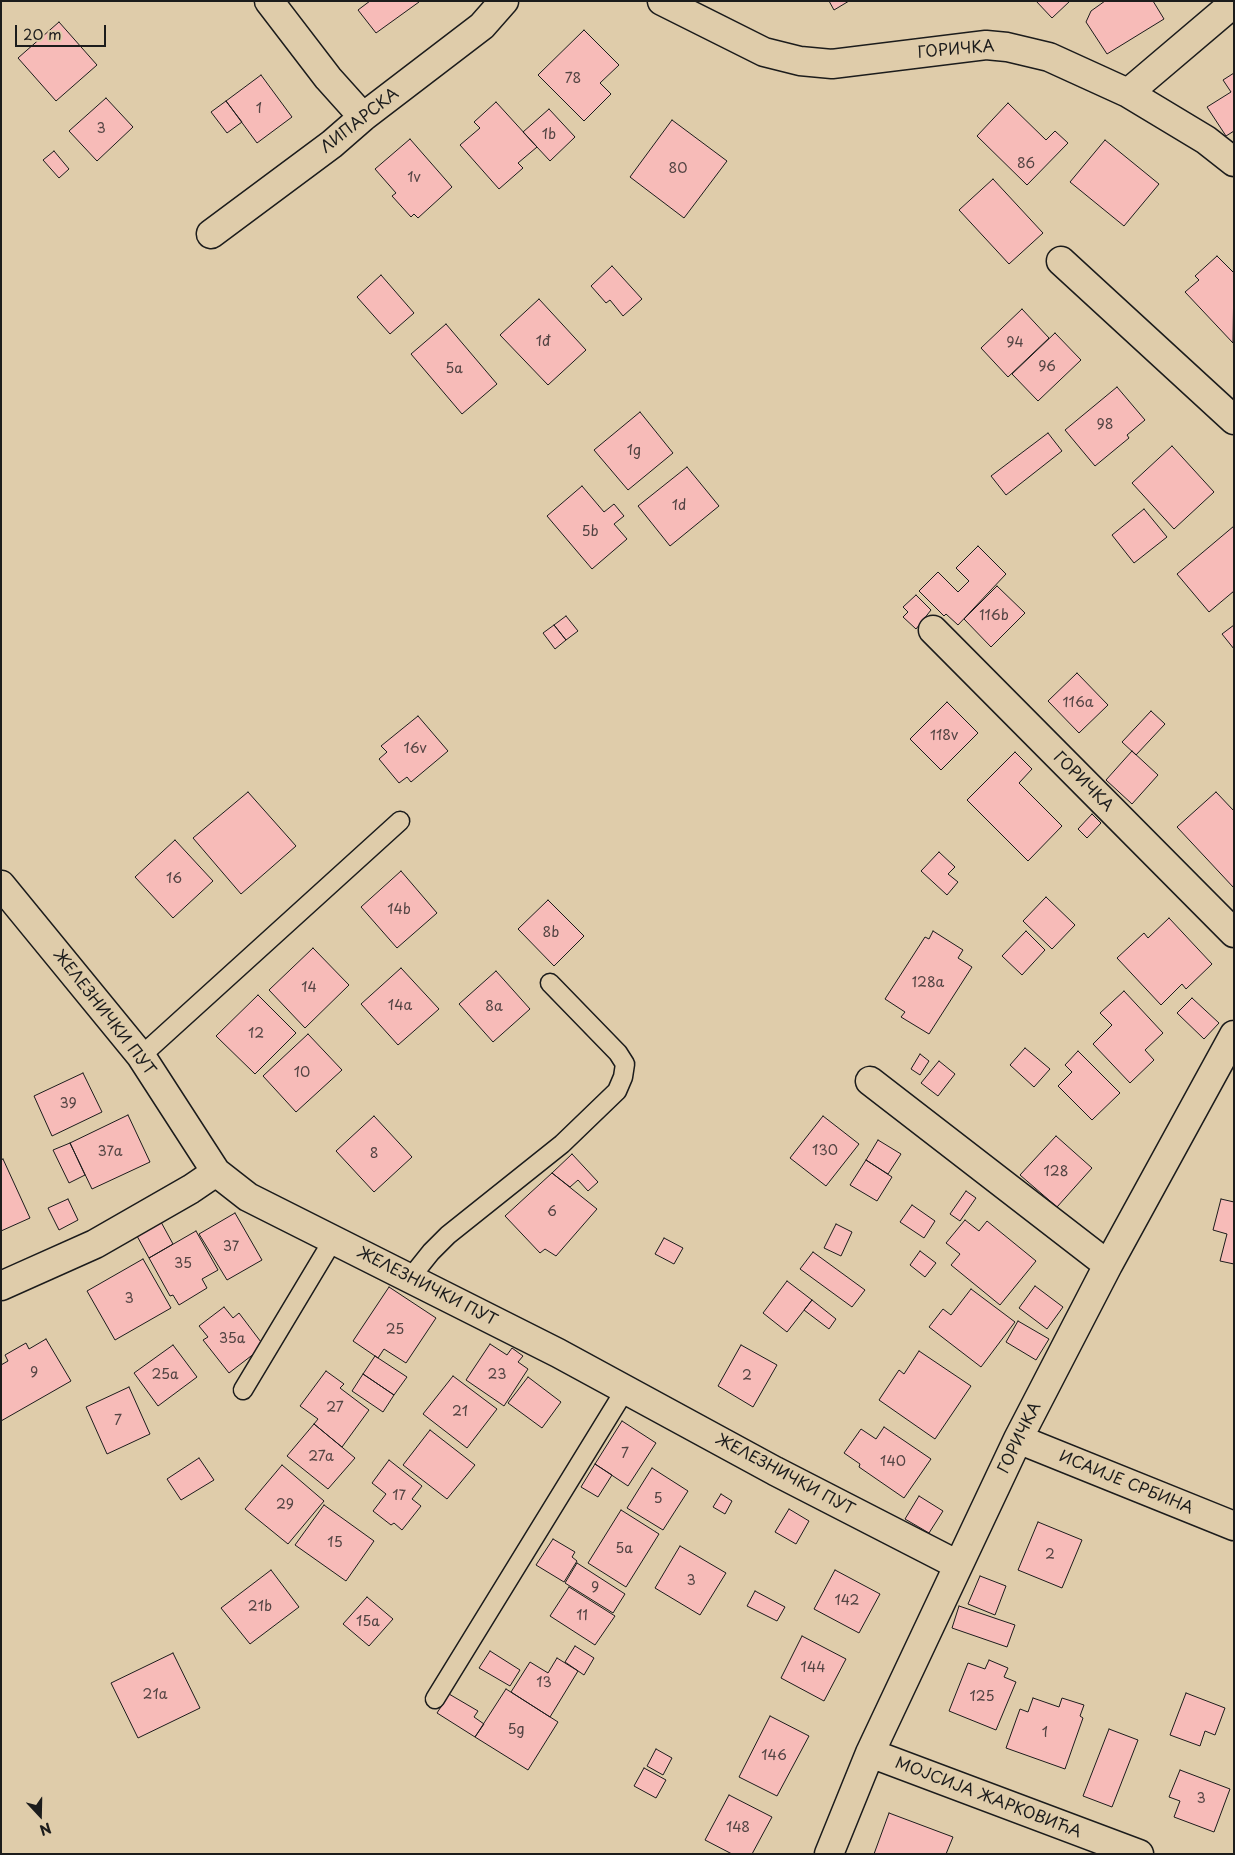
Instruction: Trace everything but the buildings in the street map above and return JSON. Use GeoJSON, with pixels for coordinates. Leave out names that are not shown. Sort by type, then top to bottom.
{"type":"FeatureCollection","features":[{"type":"Feature","properties":{"kind":"street"},"geometry":{"type":"LineString","coordinates":[[269,1],[328,78],[363,117]]}},
{"type":"Feature","properties":{"kind":"street","name":"ЛИПАРСКА"},"geometry":{"type":"LineString","coordinates":[[211,234],[332,144],[363,117],[482,26],[504,1]]}},
{"type":"Feature","properties":{"kind":"street","name":"ГОРИЧКА"},"geometry":{"type":"LineString","coordinates":[[662,1],[764,52],[800,61],[832,64],[986,45],[1007,46],[1049,57],[1128,93],[1206,140],[1234,162]]}},
{"type":"Feature","properties":{"kind":"street"},"geometry":{"type":"LineString","coordinates":[[1128,93],[1234,3]]}},
{"type":"Feature","properties":{"kind":"street"},"geometry":{"type":"LineString","coordinates":[[1061,261],[1234,420]]}},
{"type":"Feature","properties":{"kind":"street","name":"ГОРИЧКА"},"geometry":{"type":"LineString","coordinates":[[933,630],[1234,933]]}},
{"type":"Feature","properties":{"kind":"street","name":"ЖЕЛЕЗНИЧКИ ПУТ"},"geometry":{"type":"LineString","coordinates":[[1,885],[141,1056],[216,1172],[248,1196],[333,1240],[411,1277],[958,1566]]}},
{"type":"Feature","properties":{"kind":"street","name":"ГОРИЧКА"},"geometry":{"type":"LineString","coordinates":[[829,1854],[870,1753],[1018,1439],[1108,1265],[1234,1034]]}},
{"type":"Feature","properties":{"kind":"street"},"geometry":{"type":"LineString","coordinates":[[870,1081],[1108,1265]]}},
{"type":"Feature","properties":{"kind":"street"},"geometry":{"type":"LineString","coordinates":[[1,1286],[96,1244],[191,1189],[216,1172]]}},
{"type":"Feature","properties":{"kind":"street","name":"ИСАИЈЕ СРБИНА"},"geometry":{"type":"LineString","coordinates":[[1018,1439],[1234,1526]]}},
{"type":"Feature","properties":{"kind":"street","name":"МОЈСИЈА ЖАРКОВИЋА"},"geometry":{"type":"LineString","coordinates":[[870,1753],[1105,1848],[1138,1854]]}},
{"type":"Feature","properties":{"kind":"lane"},"geometry":{"type":"LineString","coordinates":[[141,1056],[400,821]]}},
{"type":"Feature","properties":{"kind":"lane"},"geometry":{"type":"LineString","coordinates":[[411,1277],[422,1262],[448,1236],[562,1144],[617,1091],[623,1077],[625,1064],[618,1053],[550,983]]}},
{"type":"Feature","properties":{"kind":"lane"},"geometry":{"type":"LineString","coordinates":[[243,1390],[333,1240]]}},
{"type":"Feature","properties":{"kind":"lane"},"geometry":{"type":"LineString","coordinates":[[435,1699],[625,1390]]}}]}
